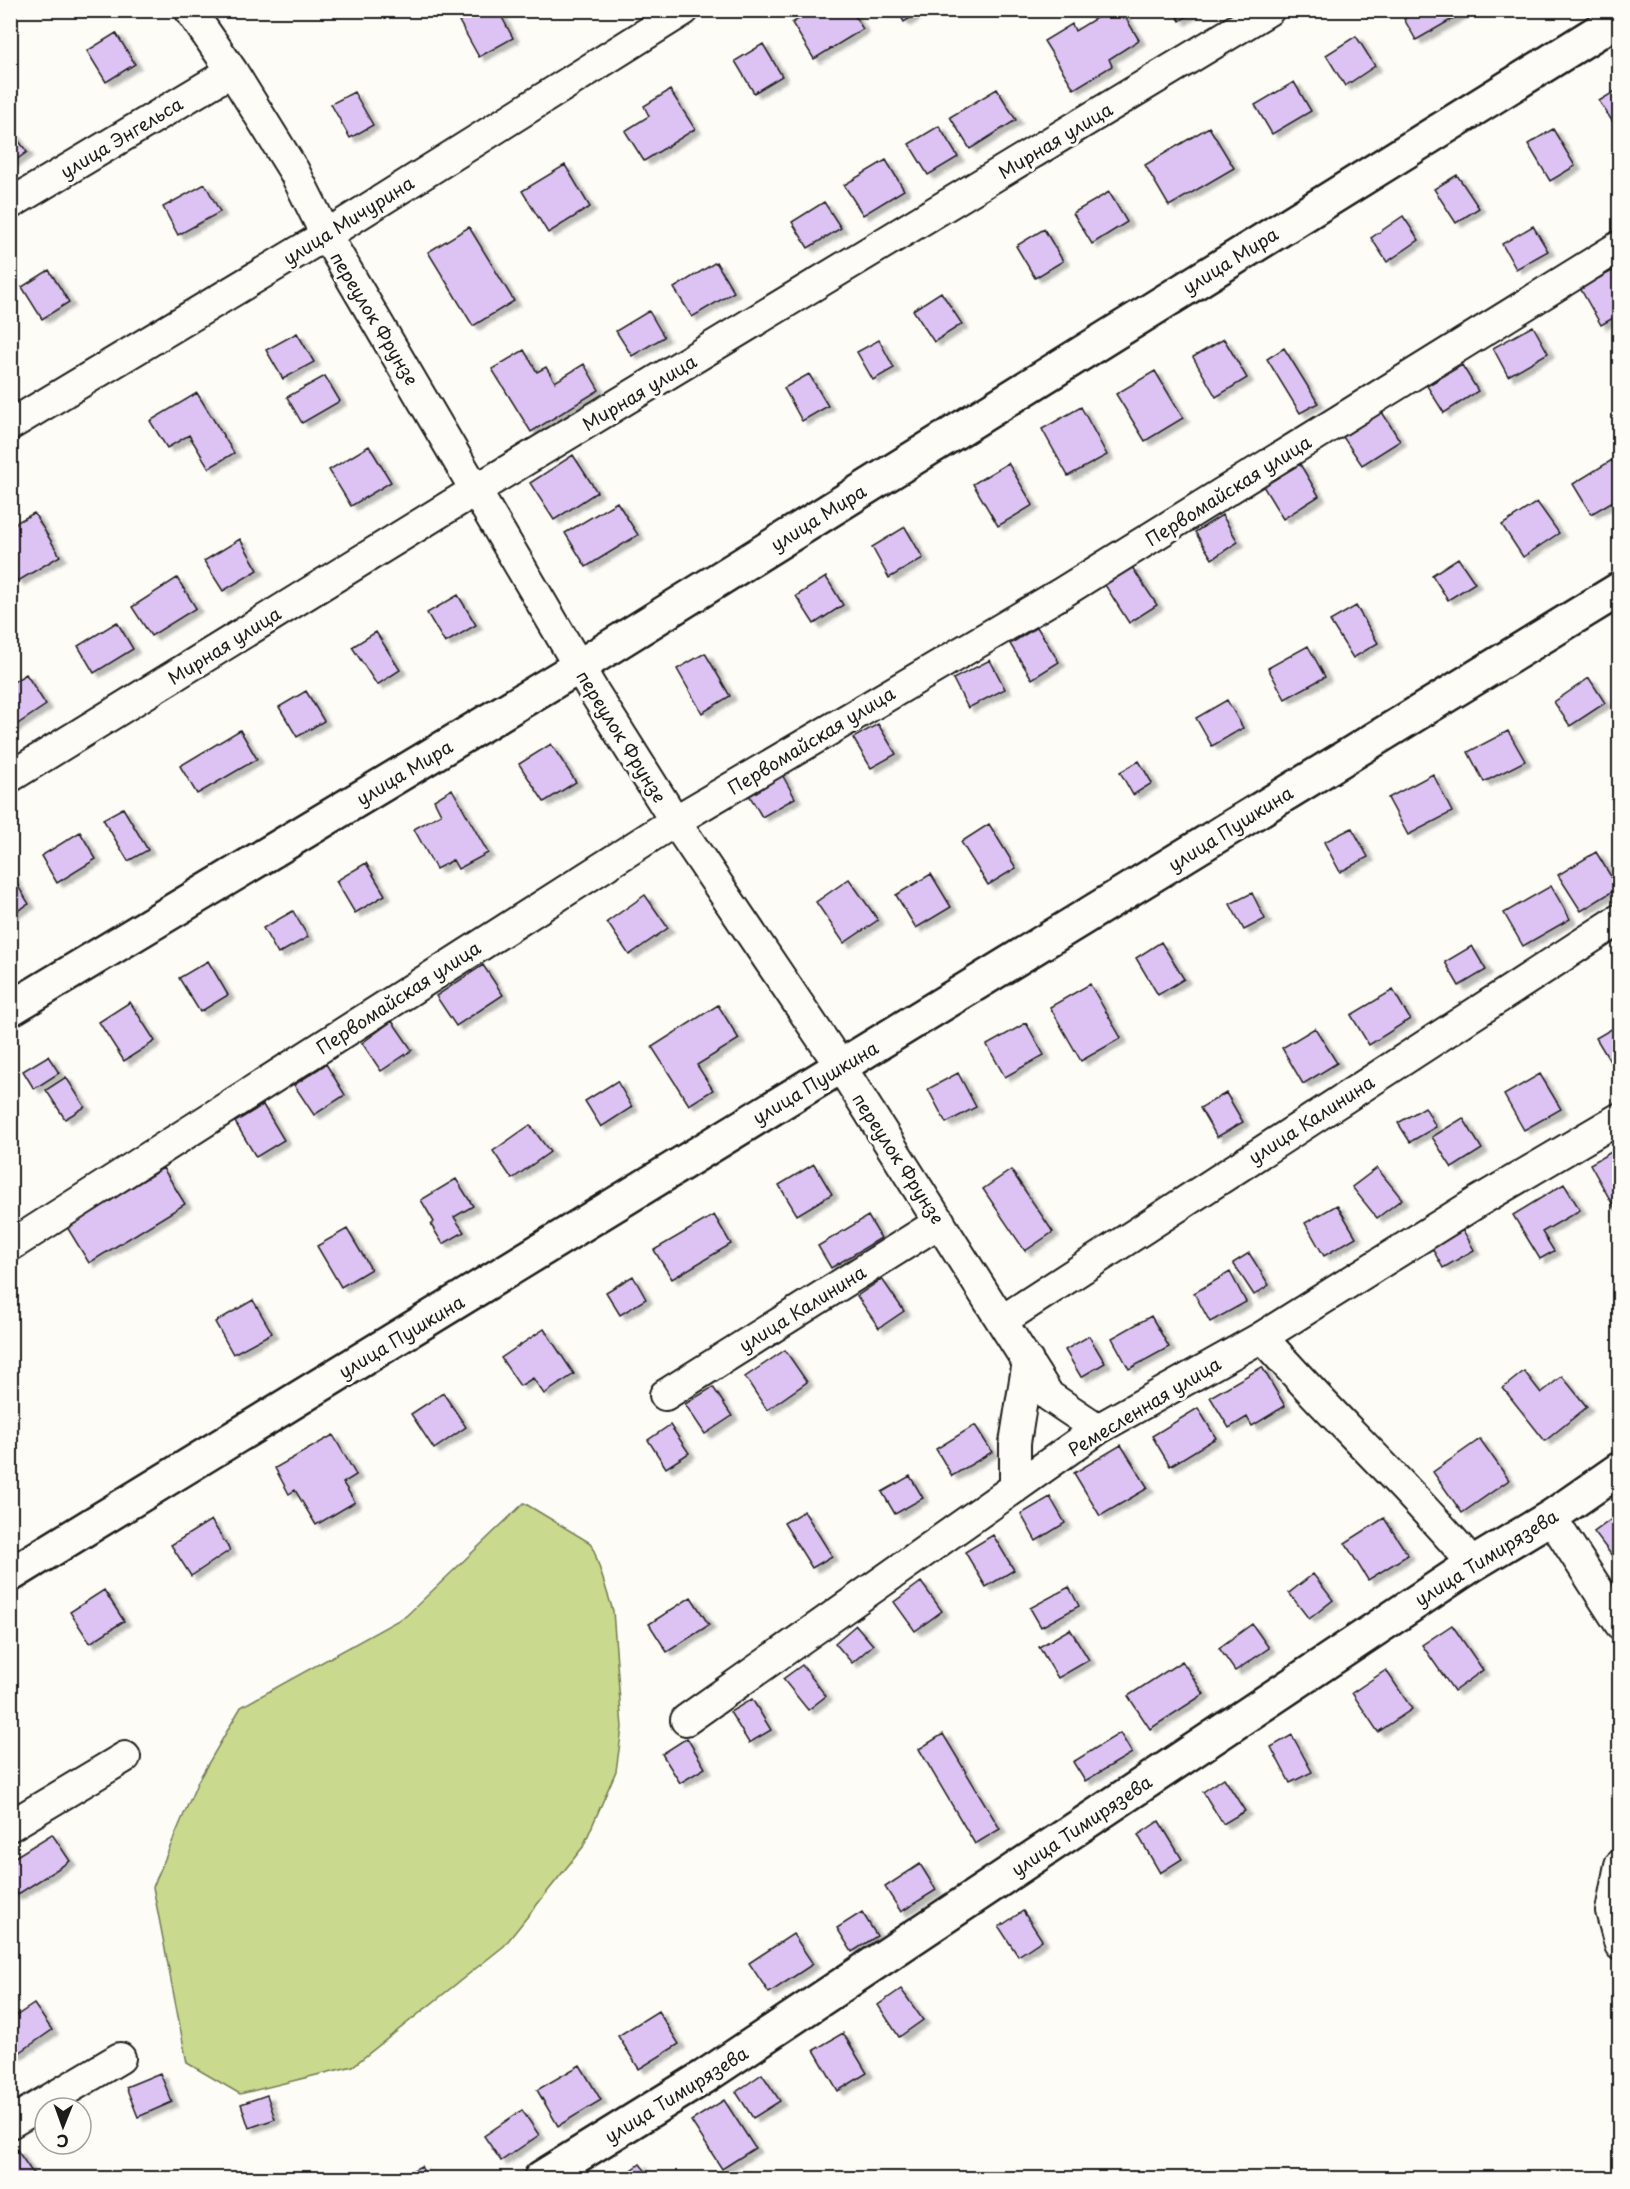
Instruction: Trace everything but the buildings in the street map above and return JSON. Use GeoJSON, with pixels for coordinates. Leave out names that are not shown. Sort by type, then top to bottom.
{"type":"FeatureCollection","features":[{"type":"Feature","properties":{"kind":"street","name":"переулок Фрунзе"},"geometry":{"type":"LineString","coordinates":[[190,10],[232,71],[294,171],[326,235],[474,491],[578,667],[675,821],[841,1067],[1049,1396],[1098,1429]]}},
{"type":"Feature","properties":{"kind":"street","name":"улица Мичурина"},"geometry":{"type":"LineString","coordinates":[[10,425],[326,235],[684,10]]}},
{"type":"Feature","properties":{"kind":"street","name":"Мирная улица"},"geometry":{"type":"LineString","coordinates":[[10,777],[474,491],[1269,10]]}},
{"type":"Feature","properties":{"kind":"street","name":"улица Мира"},"geometry":{"type":"LineString","coordinates":[[10,1009],[578,667],[1620,18]]}},
{"type":"Feature","properties":{"kind":"street","name":"улица Энгельса"},"geometry":{"type":"LineString","coordinates":[[10,204],[232,71]]}},
{"type":"Feature","properties":{"kind":"street","name":"Первомайская улица"},"geometry":{"type":"LineString","coordinates":[[10,1246],[675,821],[1060,594],[1620,246]]}},
{"type":"Feature","properties":{"kind":"street","name":"улица Пушкина"},"geometry":{"type":"LineString","coordinates":[[10,1575],[1620,589]]}},
{"type":"Feature","properties":{"kind":"street","name":"улица Калинина"},"geometry":{"type":"LineString","coordinates":[[1003,1320],[1620,919]]}},
{"type":"Feature","properties":{"kind":"street","name":"Ремесленная улица"},"geometry":{"type":"LineString","coordinates":[[686,1720],[1098,1429],[1262,1336],[1479,1201],[1620,1118]]}},
{"type":"Feature","properties":{"kind":"street","name":"улица Калинина"},"geometry":{"type":"LineString","coordinates":[[665,1395],[940,1222]]}},
{"type":"Feature","properties":{"kind":"street"},"geometry":{"type":"LineString","coordinates":[[1262,1336],[1313,1394],[1428,1511],[1473,1564]]}},
{"type":"Feature","properties":{"kind":"street"},"geometry":{"type":"LineString","coordinates":[[1014,1488],[1015,1443],[1028,1361]]}},
{"type":"Feature","properties":{"kind":"street","name":"улица Тимирязева"},"geometry":{"type":"LineString","coordinates":[[541,2178],[724,2064],[1473,1564],[1551,1517],[1620,1469]]}},
{"type":"Feature","properties":{"kind":"street"},"geometry":{"type":"LineString","coordinates":[[1551,1517],[1620,1624]]}},
{"type":"Feature","properties":{"kind":"street"},"geometry":{"type":"LineString","coordinates":[[10,1826],[125,1757]]}},
{"type":"Feature","properties":{"kind":"street"},"geometry":{"type":"LineString","coordinates":[[1620,1865],[1611,1911],[1620,1945]]}},
{"type":"Feature","properties":{"kind":"street"},"geometry":{"type":"LineString","coordinates":[[10,2122],[120,2058]]}},
{"type":"Feature","properties":{"kind":"green space"},"geometry":{"type":"Polygon","coordinates":[[[524,1503],[592,1544],[613,1611],[622,1728],[616,1771],[583,1847],[504,1946],[353,2066],[240,2094],[187,2063],[153,1887],[198,1781],[241,1707],[406,1616],[524,1503]]]}}]}
